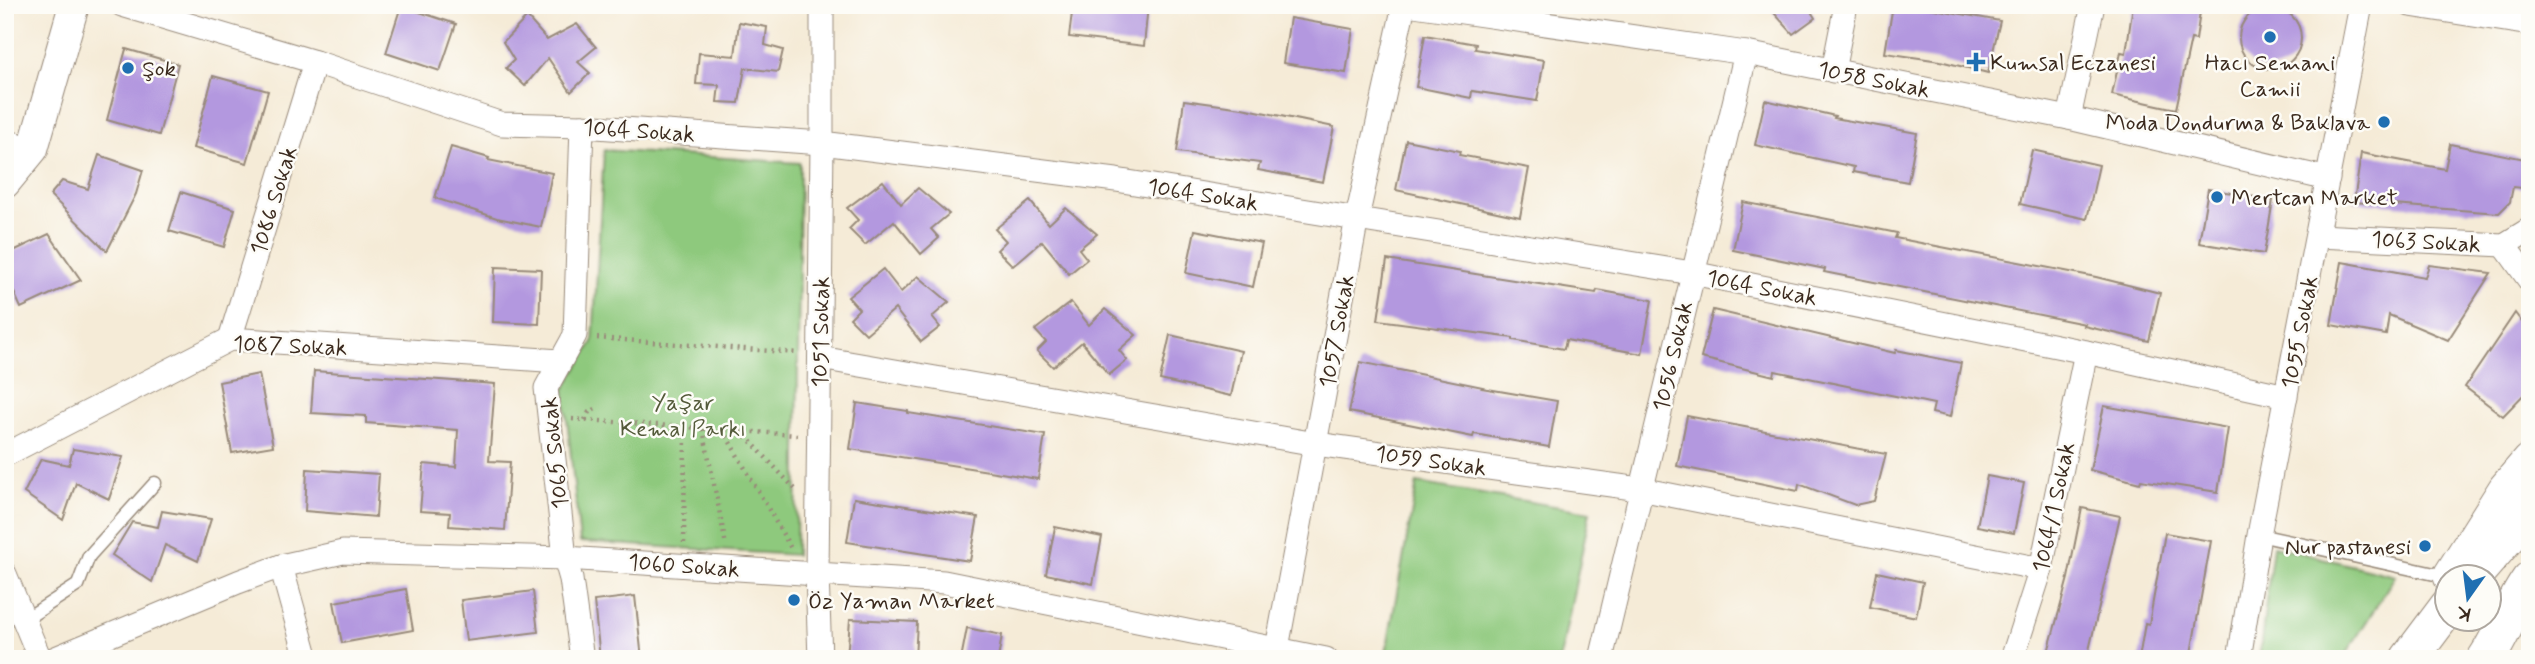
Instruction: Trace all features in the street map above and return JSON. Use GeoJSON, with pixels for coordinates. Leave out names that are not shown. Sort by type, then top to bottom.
{"type":"FeatureCollection","features":[{"type":"Feature","properties":{"kind":"main road"},"geometry":{"type":"LineString","coordinates":[[2460,562],[2507,489],[2530,462]]}},
{"type":"Feature","properties":{"kind":"main road"},"geometry":{"type":"LineString","coordinates":[[2485,562],[2530,510]]}},
{"type":"Feature","properties":{"kind":"main road"},"geometry":{"type":"LineString","coordinates":[[2491,651],[2517,599],[2530,580]]}},
{"type":"Feature","properties":{"kind":"main road"},"geometry":{"type":"LineString","coordinates":[[2491,651],[2530,611]]}},
{"type":"Feature","properties":{"kind":"street"},"geometry":{"type":"LineString","coordinates":[[5,183],[74,5]]}},
{"type":"Feature","properties":{"kind":"street","name":"1064 Sokak"},"geometry":{"type":"LineString","coordinates":[[122,5],[315,62],[502,124],[822,143],[1116,180],[1692,273],[2086,352],[2286,396]]}},
{"type":"Feature","properties":{"kind":"street","name":"1051 Sokak"},"geometry":{"type":"LineString","coordinates":[[820,659],[811,356],[822,143],[822,5]]}},
{"type":"Feature","properties":{"kind":"street","name":"1057 Sokak"},"geometry":{"type":"LineString","coordinates":[[1276,654],[1357,218],[1404,5]]}},
{"type":"Feature","properties":{"kind":"street","name":"1058 Sokak"},"geometry":{"type":"LineString","coordinates":[[1414,5],[1463,9],[1746,53],[2069,118],[2328,179]]}},
{"type":"Feature","properties":{"kind":"street"},"geometry":{"type":"LineString","coordinates":[[1833,71],[1846,5]]}},
{"type":"Feature","properties":{"kind":"street"},"geometry":{"type":"LineString","coordinates":[[2069,118],[2093,5]]}},
{"type":"Feature","properties":{"kind":"street","name":"1055 Sokak"},"geometry":{"type":"LineString","coordinates":[[2239,659],[2259,535],[2361,5]]}},
{"type":"Feature","properties":{"kind":"street"},"geometry":{"type":"LineString","coordinates":[[2410,5],[2530,24]]}},
{"type":"Feature","properties":{"kind":"street","name":"1056 Sokak"},"geometry":{"type":"LineString","coordinates":[[1601,659],[1746,53]]}},
{"type":"Feature","properties":{"kind":"street","name":"1086 Sokak"},"geometry":{"type":"LineString","coordinates":[[230,338],[315,62]]}},
{"type":"Feature","properties":{"kind":"street","name":"1065 Sokak"},"geometry":{"type":"LineString","coordinates":[[582,127],[575,335],[546,388],[565,558],[571,579],[582,659]]}},
{"type":"Feature","properties":{"kind":"street","name":"1063 Sokak"},"geometry":{"type":"LineString","coordinates":[[2318,236],[2504,245],[2530,229]]}},
{"type":"Feature","properties":{"kind":"street"},"geometry":{"type":"LineString","coordinates":[[2504,245],[2530,281]]}},
{"type":"Feature","properties":{"kind":"street","name":"1087 Sokak"},"geometry":{"type":"LineString","coordinates":[[5,455],[230,338],[560,361]]}},
{"type":"Feature","properties":{"kind":"street","name":"1064/1 Sokak"},"geometry":{"type":"LineString","coordinates":[[2012,659],[2041,569],[2086,352]]}},
{"type":"Feature","properties":{"kind":"street","name":"1059 Sokak"},"geometry":{"type":"LineString","coordinates":[[811,356],[1316,444],[1640,489],[2041,569]]}},
{"type":"Feature","properties":{"kind":"street","name":"1060 Sokak"},"geometry":{"type":"LineString","coordinates":[[52,659],[281,566],[343,552],[565,558],[944,582],[1276,654],[1326,659]]}},
{"type":"Feature","properties":{"kind":"street"},"geometry":{"type":"LineString","coordinates":[[281,566],[307,659]]}},
{"type":"Feature","properties":{"kind":"street"},"geometry":{"type":"LineString","coordinates":[[5,574],[40,659]]}},
{"type":"Feature","properties":{"kind":"lane"},"geometry":{"type":"LineString","coordinates":[[24,620],[78,585],[89,556],[155,483]]}},
{"type":"Feature","properties":{"kind":"lane"},"geometry":{"type":"LineString","coordinates":[[2259,535],[2434,573]]}},
{"type":"Feature","properties":{"kind":"path"},"geometry":{"type":"LineString","coordinates":[[591,338],[811,356]]}},
{"type":"Feature","properties":{"kind":"path"},"geometry":{"type":"LineString","coordinates":[[585,420],[589,412],[598,408]]}},
{"type":"Feature","properties":{"kind":"path"},"geometry":{"type":"LineString","coordinates":[[564,419],[801,436]]}},
{"type":"Feature","properties":{"kind":"path"},"geometry":{"type":"LineString","coordinates":[[684,551],[685,427]]}},
{"type":"Feature","properties":{"kind":"path"},"geometry":{"type":"LineString","coordinates":[[703,429],[727,553]]}},
{"type":"Feature","properties":{"kind":"path"},"geometry":{"type":"LineString","coordinates":[[722,430],[796,557]]}},
{"type":"Feature","properties":{"kind":"path"},"geometry":{"type":"LineString","coordinates":[[741,431],[801,495]]}},
{"type":"Feature","properties":{"kind":"green space","name":"Yaşar Kemal Parkı"},"geometry":{"type":"Polygon","coordinates":[[[604,150],[800,163],[796,555],[580,542],[564,390],[593,342],[604,150]]]}},
{"type":"Feature","properties":{"kind":"green space"},"geometry":{"type":"Polygon","coordinates":[[[1417,483],[1590,512],[1560,659],[1427,659],[1386,653],[1417,483]]]}},
{"type":"Feature","properties":{"kind":"green space"},"geometry":{"type":"Polygon","coordinates":[[[2273,546],[2395,576],[2343,659],[2259,659],[2273,546]]]}},
{"type":"Feature","properties":{"kind":"building"},"geometry":{"type":"Polygon","coordinates":[[[1073,5],[1148,5],[1144,46],[1069,37],[1073,5]]]}},
{"type":"Feature","properties":{"kind":"building"},"geometry":{"type":"Polygon","coordinates":[[[1767,5],[1807,5],[1815,18],[1793,34],[1767,5]]]}},
{"type":"Feature","properties":{"kind":"building"},"geometry":{"type":"Polygon","coordinates":[[[1893,5],[1912,5],[2000,21],[1988,73],[1940,61],[1885,53],[1893,5]]]}},
{"type":"Feature","properties":{"kind":"building"},"geometry":{"type":"Polygon","coordinates":[[[2133,5],[2201,5],[2196,40],[2191,39],[2176,109],[2112,95],[2121,52],[2126,53],[2133,5]]]}},
{"type":"Feature","properties":{"kind":"building"},"geometry":{"type":"Polygon","coordinates":[[[401,6],[456,24],[440,71],[386,53],[401,6]]]}},
{"type":"Feature","properties":{"kind":"building","name":"Hacı Semani Camii"},"geometry":{"type":"Polygon","coordinates":[[[2270,7],[2292,16],[2301,38],[2292,60],[2270,69],[2248,60],[2239,38],[2248,16],[2270,7]]]}},
{"type":"Feature","properties":{"kind":"building"},"geometry":{"type":"Polygon","coordinates":[[[527,17],[547,40],[577,24],[596,47],[578,62],[590,73],[571,92],[548,58],[525,86],[506,68],[514,60],[503,42],[527,17]]]}},
{"type":"Feature","properties":{"kind":"building"},"geometry":{"type":"Polygon","coordinates":[[[1290,18],[1353,29],[1346,73],[1283,63],[1290,18]]]}},
{"type":"Feature","properties":{"kind":"building"},"geometry":{"type":"Polygon","coordinates":[[[739,22],[767,27],[765,45],[783,50],[778,72],[745,68],[739,103],[717,102],[719,85],[696,84],[699,53],[735,56],[739,22]]]}},
{"type":"Feature","properties":{"kind":"building"},"geometry":{"type":"Polygon","coordinates":[[[1425,35],[1476,44],[1475,49],[1544,60],[1537,101],[1472,91],[1471,98],[1416,87],[1425,35]]]}},
{"type":"Feature","properties":{"kind":"building"},"geometry":{"type":"Polygon","coordinates":[[[126,49],[178,64],[159,135],[107,120],[126,49]]]}},
{"type":"Feature","properties":{"kind":"building"},"geometry":{"type":"Polygon","coordinates":[[[213,76],[268,91],[247,163],[193,148],[213,76]]]}},
{"type":"Feature","properties":{"kind":"building"},"geometry":{"type":"Polygon","coordinates":[[[1184,100],[1242,108],[1334,127],[1323,182],[1258,170],[1260,163],[1177,152],[1184,100]]]}},
{"type":"Feature","properties":{"kind":"building"},"geometry":{"type":"Polygon","coordinates":[[[1765,100],[1835,116],[1834,118],[1917,133],[1908,182],[1853,172],[1854,167],[1755,145],[1765,100]]]}},
{"type":"Feature","properties":{"kind":"building"},"geometry":{"type":"Polygon","coordinates":[[[1406,140],[1460,151],[1459,155],[1529,168],[1520,217],[1396,190],[1406,140]]]}},
{"type":"Feature","properties":{"kind":"building"},"geometry":{"type":"Polygon","coordinates":[[[2450,144],[2530,160],[2530,189],[2513,187],[2510,202],[2499,213],[2354,202],[2361,153],[2445,169],[2450,144]]]}},
{"type":"Feature","properties":{"kind":"building"},"geometry":{"type":"Polygon","coordinates":[[[451,147],[489,158],[488,160],[552,173],[541,227],[497,218],[435,198],[451,147]]]}},
{"type":"Feature","properties":{"kind":"building"},"geometry":{"type":"Polygon","coordinates":[[[2032,150],[2099,165],[2087,219],[2020,204],[2032,150]]]}},
{"type":"Feature","properties":{"kind":"building"},"geometry":{"type":"Polygon","coordinates":[[[99,155],[143,170],[136,194],[107,251],[50,195],[62,181],[88,189],[99,155]]]}},
{"type":"Feature","properties":{"kind":"building"},"geometry":{"type":"Polygon","coordinates":[[[883,181],[901,204],[918,188],[949,214],[931,229],[939,238],[921,254],[894,221],[865,245],[849,229],[858,220],[847,208],[883,181]]]}},
{"type":"Feature","properties":{"kind":"building"},"geometry":{"type":"Polygon","coordinates":[[[2208,189],[2273,200],[2264,254],[2199,243],[2208,189]]]}},
{"type":"Feature","properties":{"kind":"building"},"geometry":{"type":"Polygon","coordinates":[[[181,192],[235,209],[224,247],[169,231],[181,192]]]}},
{"type":"Feature","properties":{"kind":"building"},"geometry":{"type":"Polygon","coordinates":[[[1030,201],[1049,224],[1066,208],[1097,234],[1079,249],[1087,259],[1069,274],[1042,241],[1013,266],[997,250],[1006,241],[995,229],[1030,201]]]}},
{"type":"Feature","properties":{"kind":"building"},"geometry":{"type":"Polygon","coordinates":[[[1743,202],[1897,233],[1895,238],[2096,277],[2160,293],[2149,341],[2084,326],[2085,324],[1824,272],[1825,269],[1733,250],[1743,202]]]}},
{"type":"Feature","properties":{"kind":"building"},"geometry":{"type":"Polygon","coordinates":[[[1195,230],[1262,243],[1253,287],[1186,273],[1195,230]]]}},
{"type":"Feature","properties":{"kind":"building"},"geometry":{"type":"Polygon","coordinates":[[[49,234],[81,280],[21,308],[5,272],[5,255],[49,234]]]}},
{"type":"Feature","properties":{"kind":"building"},"geometry":{"type":"Polygon","coordinates":[[[1387,260],[1652,300],[1642,354],[1566,340],[1564,349],[1513,338],[1378,320],[1387,260]]]}},
{"type":"Feature","properties":{"kind":"building"},"geometry":{"type":"Polygon","coordinates":[[[2342,262],[2425,277],[2429,265],[2491,273],[2448,340],[2389,315],[2386,335],[2331,325],[2342,262]]]}},
{"type":"Feature","properties":{"kind":"building"},"geometry":{"type":"Polygon","coordinates":[[[495,267],[541,269],[539,324],[493,322],[495,267]]]}},
{"type":"Feature","properties":{"kind":"building"},"geometry":{"type":"Polygon","coordinates":[[[883,269],[901,292],[918,276],[949,302],[932,317],[940,327],[921,342],[895,309],[866,334],[850,318],[859,309],[848,297],[883,269]]]}},
{"type":"Feature","properties":{"kind":"building"},"geometry":{"type":"Polygon","coordinates":[[[1071,302],[1089,325],[1105,309],[1136,335],[1119,350],[1127,360],[1109,375],[1082,342],[1053,367],[1037,351],[1046,342],[1035,330],[1071,302]]]}},
{"type":"Feature","properties":{"kind":"building"},"geometry":{"type":"Polygon","coordinates":[[[1713,310],[1895,353],[1896,350],[1961,363],[1950,417],[1932,413],[1934,404],[1775,371],[1774,376],[1701,358],[1713,310]]]}},
{"type":"Feature","properties":{"kind":"building"},"geometry":{"type":"Polygon","coordinates":[[[2515,313],[2530,333],[2530,388],[2503,416],[2465,387],[2515,313]]]}},
{"type":"Feature","properties":{"kind":"building"},"geometry":{"type":"Polygon","coordinates":[[[1170,335],[1241,351],[1231,396],[1160,380],[1170,335]]]}},
{"type":"Feature","properties":{"kind":"building"},"geometry":{"type":"Polygon","coordinates":[[[1360,362],[1557,401],[1549,447],[1474,434],[1473,437],[1349,412],[1360,362]]]}},
{"type":"Feature","properties":{"kind":"building"},"geometry":{"type":"Polygon","coordinates":[[[314,371],[495,384],[489,461],[510,462],[505,530],[449,526],[450,513],[420,511],[424,464],[456,467],[458,430],[366,423],[366,416],[311,413],[314,371]]]}},
{"type":"Feature","properties":{"kind":"building"},"geometry":{"type":"Polygon","coordinates":[[[259,374],[273,446],[232,453],[219,382],[259,374]]]}},
{"type":"Feature","properties":{"kind":"building"},"geometry":{"type":"Polygon","coordinates":[[[857,403],[1045,435],[1038,479],[850,449],[857,403]]]}},
{"type":"Feature","properties":{"kind":"building"},"geometry":{"type":"Polygon","coordinates":[[[2104,406],[2228,428],[2218,492],[2141,480],[2140,483],[2090,470],[2104,406]]]}},
{"type":"Feature","properties":{"kind":"building"},"geometry":{"type":"Polygon","coordinates":[[[1687,416],[1886,454],[1874,501],[1855,505],[1799,484],[1798,491],[1677,466],[1687,416]]]}},
{"type":"Feature","properties":{"kind":"building"},"geometry":{"type":"Polygon","coordinates":[[[73,449],[123,457],[109,499],[76,483],[63,520],[24,493],[41,459],[69,465],[73,449]]]}},
{"type":"Feature","properties":{"kind":"building"},"geometry":{"type":"Polygon","coordinates":[[[307,469],[379,474],[376,517],[305,511],[307,469]]]}},
{"type":"Feature","properties":{"kind":"building"},"geometry":{"type":"Polygon","coordinates":[[[1987,476],[2024,483],[2014,533],[1977,526],[1987,476]]]}},
{"type":"Feature","properties":{"kind":"building"},"geometry":{"type":"Polygon","coordinates":[[[854,498],[978,517],[970,561],[847,542],[854,498]]]}},
{"type":"Feature","properties":{"kind":"building"},"geometry":{"type":"Polygon","coordinates":[[[2082,508],[2120,516],[2087,659],[2057,659],[2047,656],[2068,578],[2082,508]]]}},
{"type":"Feature","properties":{"kind":"building"},"geometry":{"type":"Polygon","coordinates":[[[162,511],[211,519],[198,561],[165,545],[152,582],[112,555],[132,522],[158,527],[162,511]]]}},
{"type":"Feature","properties":{"kind":"building"},"geometry":{"type":"Polygon","coordinates":[[[1055,527],[1102,537],[1093,584],[1046,574],[1055,527]]]}},
{"type":"Feature","properties":{"kind":"building"},"geometry":{"type":"Polygon","coordinates":[[[2165,533],[2211,541],[2190,659],[2139,659],[2145,623],[2149,624],[2165,533]]]}},
{"type":"Feature","properties":{"kind":"building"},"geometry":{"type":"Polygon","coordinates":[[[1877,572],[1923,582],[1916,617],[1870,607],[1877,572]]]}},
{"type":"Feature","properties":{"kind":"building"},"geometry":{"type":"Polygon","coordinates":[[[406,589],[413,630],[342,643],[334,602],[406,589]]]}},
{"type":"Feature","properties":{"kind":"building"},"geometry":{"type":"Polygon","coordinates":[[[533,591],[538,632],[466,641],[461,600],[533,591]]]}},
{"type":"Feature","properties":{"kind":"building"},"geometry":{"type":"Polygon","coordinates":[[[635,596],[642,659],[600,659],[594,601],[635,596]]]}},
{"type":"Feature","properties":{"kind":"building"},"geometry":{"type":"Polygon","coordinates":[[[850,619],[917,622],[915,659],[847,659],[850,619]]]}},
{"type":"Feature","properties":{"kind":"building"},"geometry":{"type":"Polygon","coordinates":[[[967,628],[1002,635],[998,659],[961,659],[967,628]]]}},
{"type":"Feature","properties":{"kind":"place","name":"Hacı Semani Camii"},"geometry":{"type":"Point","coordinates":[2270,37]}},
{"type":"Feature","properties":{"kind":"place","name":"Kumsal Eczanesi"},"geometry":{"type":"Point","coordinates":[1976,62]}},
{"type":"Feature","properties":{"kind":"place","name":"Şok"},"geometry":{"type":"Point","coordinates":[128,68]}},
{"type":"Feature","properties":{"kind":"place","name":"Moda Dondurma & Baklava"},"geometry":{"type":"Point","coordinates":[2384,122]}},
{"type":"Feature","properties":{"kind":"place","name":"Mertcan Market"},"geometry":{"type":"Point","coordinates":[2217,197]}},
{"type":"Feature","properties":{"kind":"place","name":"Nur pastanesi"},"geometry":{"type":"Point","coordinates":[2425,546]}},
{"type":"Feature","properties":{"kind":"place","name":"Öz Yaman Market"},"geometry":{"type":"Point","coordinates":[794,600]}}]}
